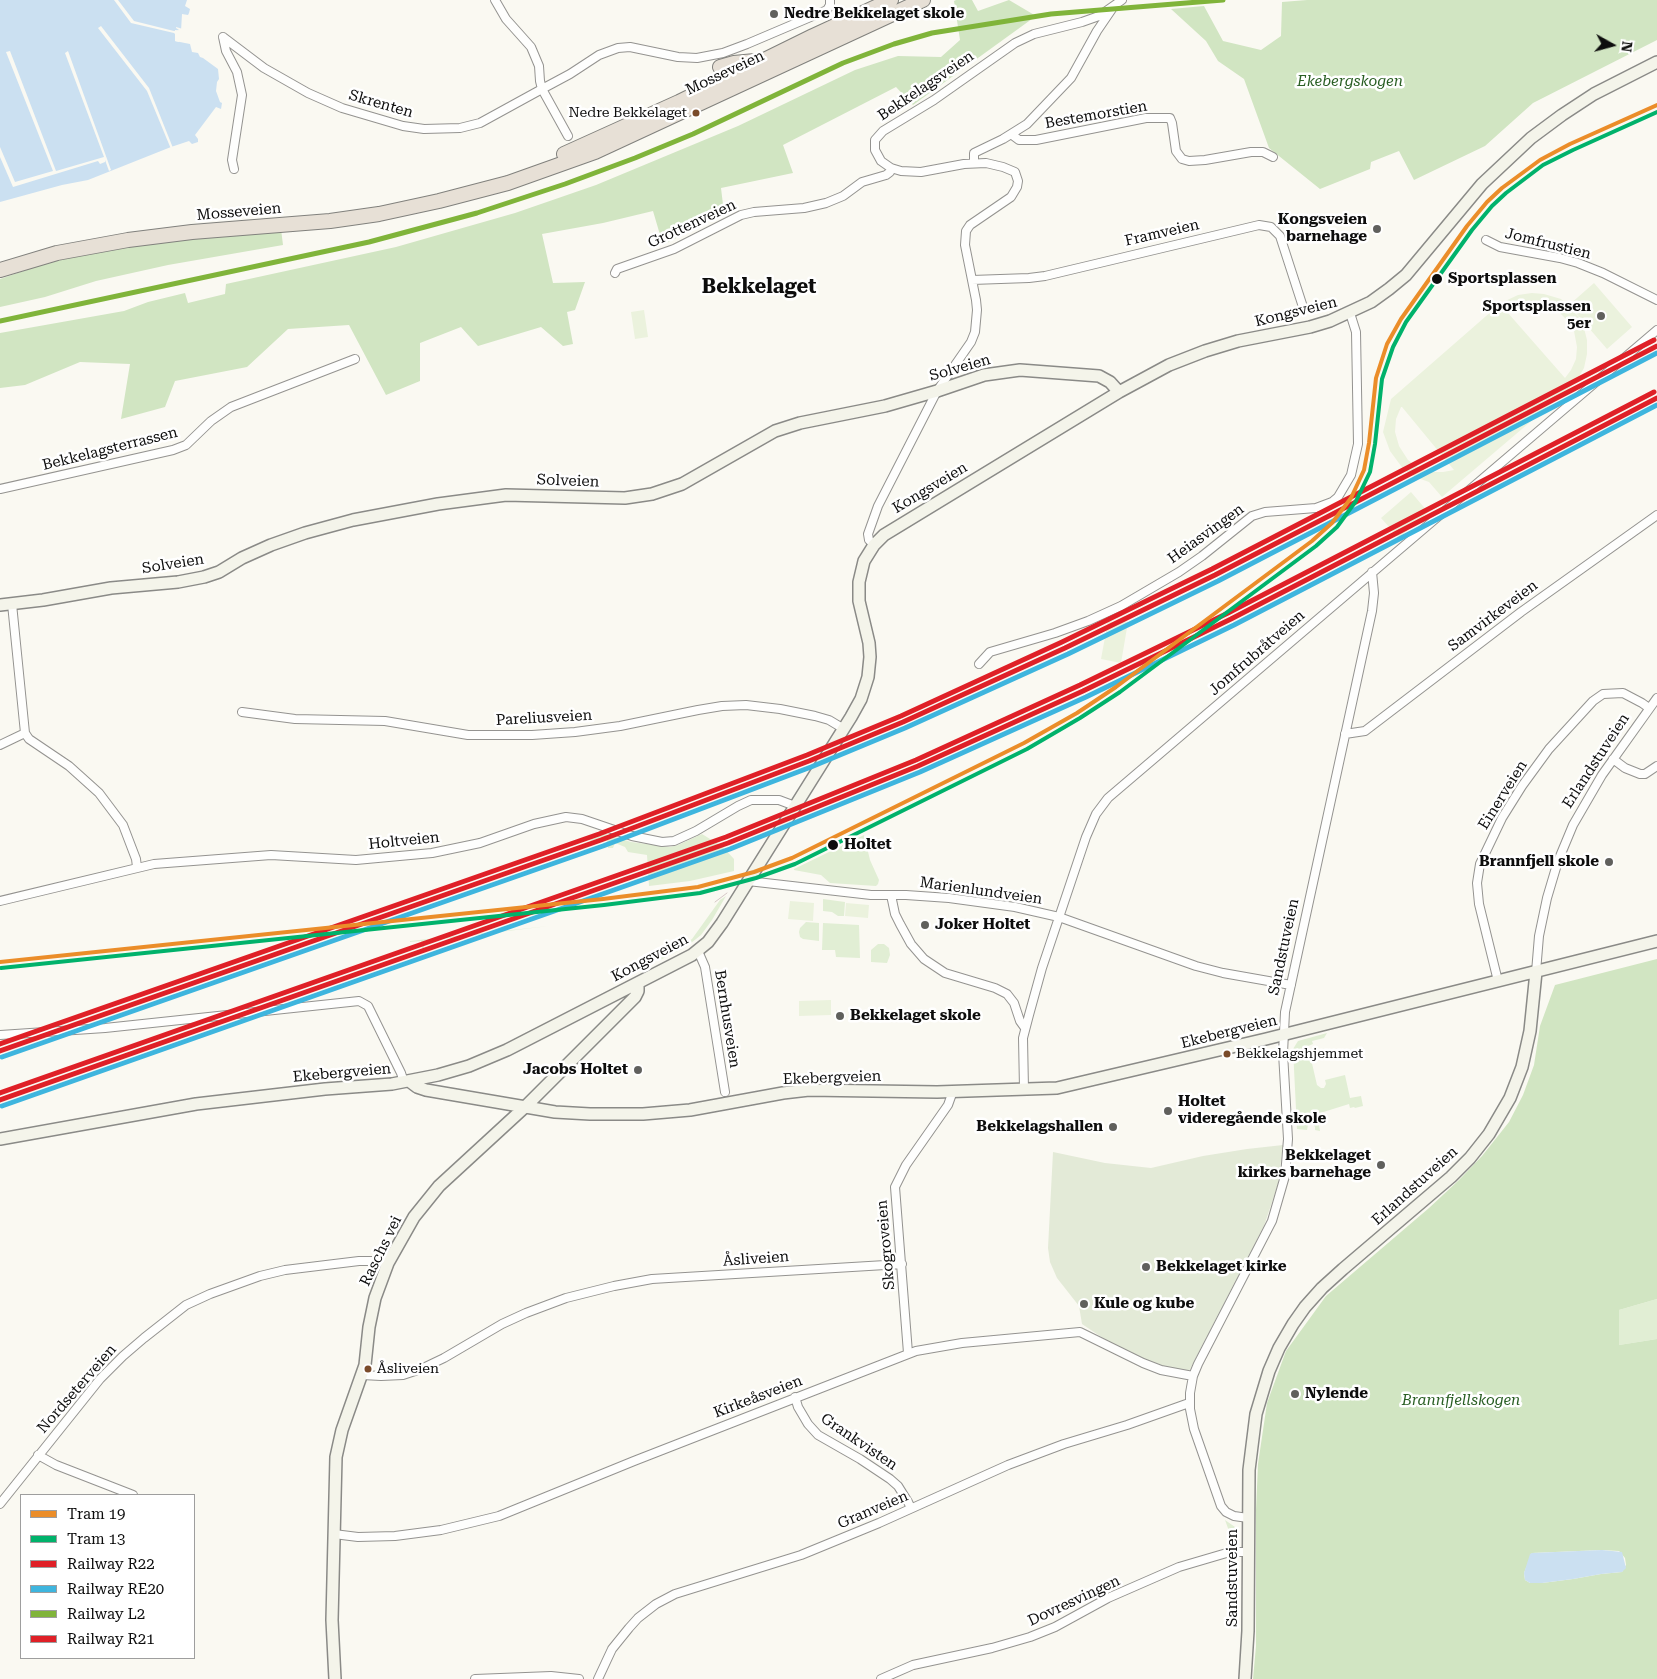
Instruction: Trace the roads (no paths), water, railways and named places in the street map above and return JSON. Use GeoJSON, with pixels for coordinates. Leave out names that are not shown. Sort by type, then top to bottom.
{"type":"FeatureCollection","features":[{"type":"Feature","properties":{"kind":"highway","name":"Mosseveien"},"geometry":{"type":"LineString","coordinates":[[481,189],[505,176],[564,154],[679,102],[872,5],[890,0]]}},
{"type":"Feature","properties":{"kind":"highway"},"geometry":{"type":"LineString","coordinates":[[854,32],[884,9],[890,0]]}},
{"type":"Feature","properties":{"kind":"highway","name":"Mosseveien"},"geometry":{"type":"LineString","coordinates":[[0,270],[57,253],[112,242],[192,232],[330,221],[371,215],[439,201],[508,183],[595,152],[923,0]]}},
{"type":"Feature","properties":{"kind":"highway"},"geometry":{"type":"LineString","coordinates":[[720,67],[734,63],[763,60]]}},
{"type":"Feature","properties":{"kind":"highway"},"geometry":{"type":"LineString","coordinates":[[564,154],[583,135]]}},
{"type":"Feature","properties":{"kind":"street"},"geometry":{"type":"LineString","coordinates":[[495,0],[506,20],[531,47],[539,66],[542,89],[560,118],[568,136]]}},
{"type":"Feature","properties":{"kind":"street","name":"Skrenten"},"geometry":{"type":"LineString","coordinates":[[234,169],[233,154],[242,95],[237,72],[226,51],[223,37],[264,68],[308,93],[342,108],[403,126],[424,129],[449,129],[484,120],[570,74],[599,55],[618,48],[630,47],[678,57],[697,58],[722,53],[827,10],[830,0]]}},
{"type":"Feature","properties":{"kind":"street","name":"Bekkelagsveien"},"geometry":{"type":"LineString","coordinates":[[891,168],[881,161],[875,150],[876,140],[883,130],[934,100],[972,72],[1024,38],[1099,16],[1122,0]]}},
{"type":"Feature","properties":{"kind":"street"},"geometry":{"type":"LineString","coordinates":[[974,163],[974,153],[1027,124],[1071,78],[1113,6]]}},
{"type":"Feature","properties":{"kind":"street","name":"Kongsveien"},"geometry":{"type":"LineString","coordinates":[[406,1082],[457,1070],[488,1058],[681,962],[698,951],[717,931],[861,699],[868,677],[869,643],[860,607],[859,582],[864,560],[874,545],[890,530],[1119,392],[1159,370],[1196,354],[1238,341],[1315,326],[1350,313],[1381,295],[1406,275],[1482,184],[1531,138],[1594,94],[1657,62]]}},
{"type":"Feature","properties":{"kind":"street","name":"Bestemorstien"},"geometry":{"type":"LineString","coordinates":[[1011,134],[1020,140],[1036,140],[1146,118],[1170,118],[1176,151],[1182,159],[1189,161],[1205,160],[1251,152],[1263,152],[1273,157]]}},
{"type":"Feature","properties":{"kind":"street"},"geometry":{"type":"LineString","coordinates":[[874,545],[869,540],[868,534],[878,506],[937,391],[971,342],[975,332],[977,310],[965,245],[966,232],[970,225],[1011,197],[1018,181],[1018,176],[1015,172],[986,163],[974,163],[922,172],[901,172],[891,168]]}},
{"type":"Feature","properties":{"kind":"street","name":"Grottenveien"},"geometry":{"type":"LineString","coordinates":[[615,273],[618,269],[674,249],[741,215],[754,212],[804,208],[826,203],[843,196],[862,182],[886,175],[890,172],[891,168]]}},
{"type":"Feature","properties":{"kind":"street","name":"Framveien"},"geometry":{"type":"LineString","coordinates":[[972,280],[1045,276],[1259,225],[1271,226],[1280,236],[1303,307]]}},
{"type":"Feature","properties":{"kind":"street","name":"Jomfrustien"},"geometry":{"type":"LineString","coordinates":[[1486,240],[1500,247],[1578,263],[1657,300]]}},
{"type":"Feature","properties":{"kind":"street","name":"Heiasvingen"},"geometry":{"type":"LineString","coordinates":[[979,664],[990,652],[1063,630],[1121,606],[1179,572],[1252,516],[1272,511],[1316,508],[1332,502],[1338,497],[1351,474],[1358,444],[1356,332],[1350,313]]}},
{"type":"Feature","properties":{"kind":"street","name":"Jomfrubråtveien"},"geometry":{"type":"LineString","coordinates":[[1024,1089],[1023,1045],[1025,1028],[1042,968],[1090,826],[1108,798],[1657,330]]}},
{"type":"Feature","properties":{"kind":"street","name":"Bekkelagsterrassen"},"geometry":{"type":"LineString","coordinates":[[0,489],[173,450],[186,445],[211,421],[231,407],[355,359]]}},
{"type":"Feature","properties":{"kind":"street","name":"Solveien"},"geometry":{"type":"LineString","coordinates":[[6,604],[43,600],[111,588],[184,581],[204,577],[219,572],[262,549],[305,533],[353,520],[438,504],[506,495],[625,498],[652,494],[682,484],[775,432],[800,423],[886,406],[937,391],[978,376],[1020,370],[1099,376],[1106,378],[1119,392]]}},
{"type":"Feature","properties":{"kind":"street","name":"Samvirkeveien"},"geometry":{"type":"LineString","coordinates":[[1345,734],[1365,731],[1521,612],[1657,515]]}},
{"type":"Feature","properties":{"kind":"street","name":"Sandstuveien"},"geometry":{"type":"LineString","coordinates":[[1245,1679],[1248,1637],[1248,1518],[1234,1516],[1226,1512],[1221,1506],[1198,1440],[1190,1403],[1193,1376],[1272,1221],[1283,1184],[1288,1146],[1283,1034],[1285,1012],[1372,611],[1374,593],[1372,572]]}},
{"type":"Feature","properties":{"kind":"street"},"geometry":{"type":"LineString","coordinates":[[6,604],[25,733],[29,739],[69,766],[99,793],[123,825],[136,859],[137,867]]}},
{"type":"Feature","properties":{"kind":"street","name":"Einerveien"},"geometry":{"type":"LineString","coordinates":[[1498,981],[1479,904],[1477,883],[1482,858],[1502,818],[1549,749],[1593,700],[1603,694],[1622,693],[1649,708]]}},
{"type":"Feature","properties":{"kind":"street","name":"Erlandstuveien"},"geometry":{"type":"LineString","coordinates":[[1248,1518],[1249,1470],[1256,1414],[1265,1382],[1279,1348],[1299,1315],[1322,1288],[1452,1177],[1470,1158],[1489,1134],[1510,1098],[1524,1061],[1532,1014],[1538,945],[1544,911],[1558,861],[1581,808],[1657,698]]}},
{"type":"Feature","properties":{"kind":"street","name":"Pareliusveien"},"geometry":{"type":"LineString","coordinates":[[242,712],[295,719],[385,721],[468,734],[532,735],[620,726],[722,706],[746,705],[794,711],[815,716],[829,720],[844,729]]}},
{"type":"Feature","properties":{"kind":"street"},"geometry":{"type":"LineString","coordinates":[[0,745],[25,733]]}},
{"type":"Feature","properties":{"kind":"street"},"geometry":{"type":"LineString","coordinates":[[1613,760],[1640,774],[1645,774],[1657,766]]}},
{"type":"Feature","properties":{"kind":"street","name":"Holtveien"},"geometry":{"type":"LineString","coordinates":[[0,901],[154,864],[270,855],[356,860],[432,853],[480,843],[534,824],[566,818],[582,819],[632,836],[662,842],[674,841],[752,800],[774,799],[795,806]]}},
{"type":"Feature","properties":{"kind":"street","name":"Marienlundveien"},"geometry":{"type":"LineString","coordinates":[[748,881],[870,895],[948,898],[1015,907],[1059,917],[1196,966],[1223,973],[1291,984]]}},
{"type":"Feature","properties":{"kind":"street"},"geometry":{"type":"LineString","coordinates":[[891,895],[895,914],[900,924],[911,944],[924,959],[945,974],[995,988],[1007,994],[1014,1003],[1020,1021],[1025,1028]]}},
{"type":"Feature","properties":{"kind":"street","name":"Ekebergveien"},"geometry":{"type":"LineString","coordinates":[[0,1139],[196,1104],[294,1092],[406,1082],[426,1090],[574,1114],[643,1114],[705,1108],[809,1090],[953,1091],[1070,1086],[1657,941]]}},
{"type":"Feature","properties":{"kind":"street","name":"Bernhusveien"},"geometry":{"type":"LineString","coordinates":[[698,951],[705,967],[725,1092]]}},
{"type":"Feature","properties":{"kind":"street","name":"Raschs vei"},"geometry":{"type":"LineString","coordinates":[[335,1679],[332,1620],[337,1448],[344,1422],[365,1365],[372,1308],[388,1263],[414,1217],[432,1193],[461,1164],[526,1106],[635,997],[638,983]]}},
{"type":"Feature","properties":{"kind":"street"},"geometry":{"type":"LineString","coordinates":[[0,1035],[105,1028],[359,1001],[368,1006],[406,1082]]}},
{"type":"Feature","properties":{"kind":"street","name":"Skogroveien"},"geometry":{"type":"LineString","coordinates":[[908,1353],[895,1186],[906,1166],[948,1105],[953,1091]]}},
{"type":"Feature","properties":{"kind":"street","name":"Nordseterveien"},"geometry":{"type":"LineString","coordinates":[[0,1504],[70,1415],[113,1366],[144,1338],[186,1305],[260,1276],[284,1270],[359,1261],[383,1261],[388,1263]]}},
{"type":"Feature","properties":{"kind":"street","name":"Åsliveien"},"geometry":{"type":"LineString","coordinates":[[362,1375],[387,1376],[412,1372],[444,1358],[478,1337],[526,1313],[566,1298],[614,1286],[652,1279],[902,1264]]}},
{"type":"Feature","properties":{"kind":"street","name":"Kirkeåsveien"},"geometry":{"type":"LineString","coordinates":[[334,1534],[358,1537],[394,1536],[457,1527],[499,1516],[908,1353],[962,1343],[1080,1332],[1143,1363],[1168,1372],[1193,1376]]}},
{"type":"Feature","properties":{"kind":"street","name":"Grankvisten"},"geometry":{"type":"LineString","coordinates":[[795,1398],[808,1424],[818,1434],[890,1479],[911,1508]]}},
{"type":"Feature","properties":{"kind":"street","name":"Granveien"},"geometry":{"type":"LineString","coordinates":[[598,1679],[612,1649],[638,1618],[656,1604],[675,1594],[801,1555],[1031,1456],[1190,1403]]}},
{"type":"Feature","properties":{"kind":"street","name":"Nordseterveien"},"geometry":{"type":"LineString","coordinates":[[38,1455],[56,1465],[130,1494]]}},
{"type":"Feature","properties":{"kind":"street","name":"Dovresvingen"},"geometry":{"type":"LineString","coordinates":[[881,1679],[913,1665],[992,1648],[1030,1637],[1056,1627],[1108,1598],[1180,1567],[1230,1552],[1248,1552]]}},
{"type":"Feature","properties":{"kind":"street"},"geometry":{"type":"LineString","coordinates":[[475,1679],[551,1676],[578,1679]]}},
{"type":"Feature","properties":{"kind":"water"},"geometry":{"type":"Polygon","coordinates":[[[0,0],[187,0],[185,6],[190,9],[189,13],[188,15],[182,14],[181,31],[175,30],[175,41],[190,44],[192,52],[198,53],[200,57],[218,69],[219,79],[216,91],[222,103],[221,109],[216,107],[195,135],[198,142],[192,144],[189,141],[171,147],[88,180],[0,202],[0,0]]]}},
{"type":"Feature","properties":{"kind":"water"},"geometry":{"type":"Polygon","coordinates":[[[1602,1550],[1622,1552],[1626,1568],[1622,1572],[1542,1583],[1530,1583],[1525,1580],[1524,1573],[1532,1553],[1602,1550]]]}},
{"type":"Feature","properties":{"kind":"tram line","name":"19"},"geometry":{"type":"LineString","coordinates":[[0,962],[603,899],[698,887],[754,872],[792,858],[1024,743],[1077,713],[1116,687],[1312,541],[1332,523],[1351,498],[1364,470],[1376,378],[1387,344],[1401,319],[1467,226],[1487,202],[1502,188],[1540,160],[1570,144],[1657,105]]}},
{"type":"Feature","properties":{"kind":"tram line","name":"13"},"geometry":{"type":"LineString","coordinates":[[1,968],[604,905],[700,893],[756,878],[795,864],[1027,749],[1120,692],[1316,546],[1337,527],[1356,501],[1370,472],[1382,379],[1393,347],[1406,322],[1472,230],[1492,206],[1506,193],[1543,165],[1657,112]]}},
{"type":"Feature","properties":{"kind":"tram line"},"geometry":{"type":"LineString","coordinates":[[715,902],[727,893]]}},
{"type":"Feature","properties":{"kind":"rail line","name":"L2"},"geometry":{"type":"LineString","coordinates":[[0,321],[369,242],[477,213],[565,184],[635,158],[693,134],[843,63],[894,44],[932,33],[1051,14],[1223,0]]}},
{"type":"Feature","properties":{"kind":"rail line","name":"R21"},"geometry":{"type":"LineString","coordinates":[[0,1044],[599,834],[807,755],[901,716],[1062,642],[1212,569],[1654,340]]}},
{"type":"Feature","properties":{"kind":"rail line","name":"R22"},"geometry":{"type":"LineString","coordinates":[[0,1051],[601,840],[809,761],[903,722],[1065,648],[1215,575],[1657,346]]}},
{"type":"Feature","properties":{"kind":"rail line","name":"RE20"},"geometry":{"type":"LineString","coordinates":[[2,1057],[603,846],[811,767],[905,728],[1068,654],[1218,581],[1657,353]]}},
{"type":"Feature","properties":{"kind":"rail line","name":"R21"},"geometry":{"type":"LineString","coordinates":[[0,1093],[726,837],[916,760],[1080,685],[1228,613],[1654,392]]}},
{"type":"Feature","properties":{"kind":"rail line","name":"R22"},"geometry":{"type":"LineString","coordinates":[[0,1100],[728,843],[918,766],[1083,691],[1231,619],[1657,398]]}},
{"type":"Feature","properties":{"kind":"rail line","name":"RE20"},"geometry":{"type":"LineString","coordinates":[[2,1106],[730,849],[920,772],[1086,697],[1234,625],[1657,405]]}},
{"type":"Feature","properties":{"kind":"place","name":"Nedre Bekkelaget skole"},"geometry":{"type":"Point","coordinates":[774,14]}},
{"type":"Feature","properties":{"kind":"place","name":"Nedre Bekkelaget"},"geometry":{"type":"Point","coordinates":[696,113]}},
{"type":"Feature","properties":{"kind":"place","name":"Kongsveien barnehage"},"geometry":{"type":"Point","coordinates":[1377,229]}},
{"type":"Feature","properties":{"kind":"place","name":"Sportsplassen"},"geometry":{"type":"Point","coordinates":[1437,279]}},
{"type":"Feature","properties":{"kind":"place","name":"Sportsplassen 5er"},"geometry":{"type":"Point","coordinates":[1601,316]}},
{"type":"Feature","properties":{"kind":"place","name":"Holtet"},"geometry":{"type":"Point","coordinates":[833,845]}},
{"type":"Feature","properties":{"kind":"place","name":"Brannfjell skole"},"geometry":{"type":"Point","coordinates":[1609,862]}},
{"type":"Feature","properties":{"kind":"place","name":"Joker Holtet"},"geometry":{"type":"Point","coordinates":[925,925]}},
{"type":"Feature","properties":{"kind":"place","name":"Bekkelaget skole"},"geometry":{"type":"Point","coordinates":[840,1016]}},
{"type":"Feature","properties":{"kind":"place","name":"Bekkelagshjemmet"},"geometry":{"type":"Point","coordinates":[1227,1054]}},
{"type":"Feature","properties":{"kind":"place","name":"Jacobs Holtet"},"geometry":{"type":"Point","coordinates":[638,1070]}},
{"type":"Feature","properties":{"kind":"place","name":"Holtet videregående skole"},"geometry":{"type":"Point","coordinates":[1168,1111]}},
{"type":"Feature","properties":{"kind":"place","name":"Bekkelagshallen"},"geometry":{"type":"Point","coordinates":[1113,1127]}},
{"type":"Feature","properties":{"kind":"place","name":"Bekkelaget kirkes barnehage"},"geometry":{"type":"Point","coordinates":[1381,1165]}},
{"type":"Feature","properties":{"kind":"place","name":"Bekkelaget kirke"},"geometry":{"type":"Point","coordinates":[1146,1267]}},
{"type":"Feature","properties":{"kind":"place","name":"Kule og kube"},"geometry":{"type":"Point","coordinates":[1084,1304]}},
{"type":"Feature","properties":{"kind":"place","name":"Åsliveien"},"geometry":{"type":"Point","coordinates":[368,1369]}},
{"type":"Feature","properties":{"kind":"place","name":"Nylende"},"geometry":{"type":"Point","coordinates":[1295,1394]}},
{"type":"Feature","properties":{"kind":"district","name":"Bekkelaget"},"geometry":{"type":"Point","coordinates":[759,287]}},
{"type":"Feature","properties":{"kind":"park label","name":"Ekebergskogen"},"geometry":{"type":"Point","coordinates":[1350,82]}},
{"type":"Feature","properties":{"kind":"park label","name":"Brannfjellskogen"},"geometry":{"type":"Point","coordinates":[1461,1401]}}]}
